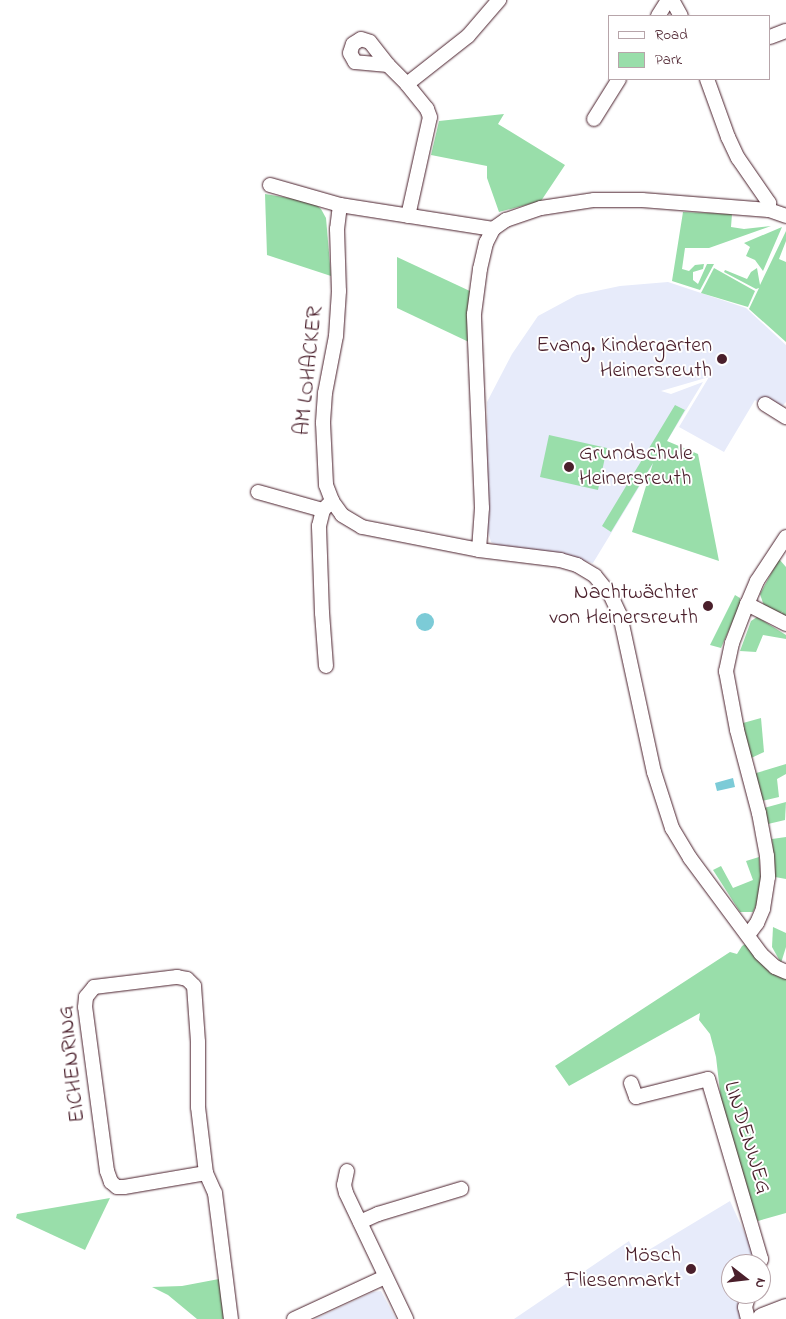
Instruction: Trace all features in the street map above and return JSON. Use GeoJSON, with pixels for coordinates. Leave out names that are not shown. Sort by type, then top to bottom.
{"type":"FeatureCollection","features":[{"type":"Feature","properties":{"kind":"main road"},"geometry":{"type":"LineString","coordinates":[[763,1319],[786,1310]]}},
{"type":"Feature","properties":{"kind":"street"},"geometry":{"type":"LineString","coordinates":[[407,84],[472,32],[500,0]]}},
{"type":"Feature","properties":{"kind":"street"},"geometry":{"type":"LineString","coordinates":[[659,15],[668,0]]}},
{"type":"Feature","properties":{"kind":"street"},"geometry":{"type":"LineString","coordinates":[[672,0],[680,15]]}},
{"type":"Feature","properties":{"kind":"street"},"geometry":{"type":"LineString","coordinates":[[771,37],[786,31]]}},
{"type":"Feature","properties":{"kind":"street"},"geometry":{"type":"LineString","coordinates":[[388,65],[407,84],[427,109],[430,117],[408,216]]}},
{"type":"Feature","properties":{"kind":"street"},"geometry":{"type":"LineString","coordinates":[[594,119],[618,80]]}},
{"type":"Feature","properties":{"kind":"street"},"geometry":{"type":"LineString","coordinates":[[707,80],[728,137],[738,158],[769,203],[769,210]]}},
{"type":"Feature","properties":{"kind":"street"},"geometry":{"type":"LineString","coordinates":[[270,185],[340,205],[493,229]]}},
{"type":"Feature","properties":{"kind":"street"},"geometry":{"type":"LineString","coordinates":[[479,550],[482,508],[474,314],[480,269],[486,243],[493,229],[506,220],[541,208],[594,200],[642,200],[769,210],[786,216]]}},
{"type":"Feature","properties":{"kind":"street","name":"AM LOHACKER"},"geometry":{"type":"LineString","coordinates":[[340,205],[337,229],[338,291],[336,336],[325,393],[323,423],[327,506],[362,527],[479,550],[547,558],[577,565],[595,576],[611,596],[620,615],[656,779],[672,828],[690,858],[767,960],[786,972]]}},
{"type":"Feature","properties":{"kind":"street"},"geometry":{"type":"LineString","coordinates":[[765,404],[786,417]]}},
{"type":"Feature","properties":{"kind":"street"},"geometry":{"type":"LineString","coordinates":[[258,492],[327,506],[319,526],[326,666]]}},
{"type":"Feature","properties":{"kind":"street"},"geometry":{"type":"LineString","coordinates":[[748,935],[757,924],[763,909],[768,877],[767,856],[759,813],[737,730],[726,671],[732,643],[757,581],[786,537]]}},
{"type":"Feature","properties":{"kind":"street"},"geometry":{"type":"LineString","coordinates":[[747,604],[786,624]]}},
{"type":"Feature","properties":{"kind":"street","name":"EICHENRING"},"geometry":{"type":"LineString","coordinates":[[206,1173],[124,1187],[117,1186],[111,1182],[107,1171],[85,1007],[86,997],[94,987],[177,977],[187,979],[194,986],[198,1042],[197,1096],[206,1173],[215,1193],[231,1319]]}},
{"type":"Feature","properties":{"kind":"street","name":"LINDENWEG"},"geometry":{"type":"LineString","coordinates":[[631,1083],[636,1097],[708,1079],[760,1254]]}},
{"type":"Feature","properties":{"kind":"street"},"geometry":{"type":"LineString","coordinates":[[347,1171],[344,1185],[346,1193],[406,1319]]}},
{"type":"Feature","properties":{"kind":"street"},"geometry":{"type":"LineString","coordinates":[[360,1222],[378,1214],[461,1189]]}},
{"type":"Feature","properties":{"kind":"street"},"geometry":{"type":"LineString","coordinates":[[294,1319],[385,1277]]}},
{"type":"Feature","properties":{"kind":"street"},"geometry":{"type":"LineString","coordinates":[[746,1304],[745,1307],[748,1319]]}},
{"type":"Feature","properties":{"kind":"shaded area","name":"Grundschule Heinersreuth"},"geometry":{"type":"Polygon","coordinates":[[[668,282],[746,308],[786,345],[786,402],[775,414],[755,400],[724,452],[679,427],[709,377],[661,391],[671,394],[703,382],[593,563],[537,550],[499,546],[491,542],[488,532],[487,402],[512,354],[538,316],[577,295],[620,286],[668,282]]]}},
{"type":"Feature","properties":{"kind":"shaded area"},"geometry":{"type":"Polygon","coordinates":[[[730,1201],[754,1254],[721,1254],[721,1304],[745,1304],[743,1319],[514,1319],[629,1241],[637,1257],[730,1201]]]}},
{"type":"Feature","properties":{"kind":"shaded area"},"geometry":{"type":"Polygon","coordinates":[[[381,1291],[396,1319],[315,1319],[373,1292],[381,1291]]]}},
{"type":"Feature","properties":{"kind":"green space"},"geometry":{"type":"Polygon","coordinates":[[[504,114],[498,124],[565,165],[541,201],[499,212],[487,178],[487,166],[431,155],[439,121],[504,114]]]}},
{"type":"Feature","properties":{"kind":"green space"},"geometry":{"type":"Polygon","coordinates":[[[265,194],[313,202],[321,209],[326,218],[331,276],[267,255],[265,194]]]}},
{"type":"Feature","properties":{"kind":"green space"},"geometry":{"type":"Polygon","coordinates":[[[683,212],[732,214],[731,227],[744,229],[771,226],[709,248],[685,248],[682,269],[689,271],[695,265],[704,264],[703,269],[693,272],[693,280],[698,284],[707,264],[714,264],[700,290],[672,281],[683,212]]]}},
{"type":"Feature","properties":{"kind":"green space"},"geometry":{"type":"Polygon","coordinates":[[[782,227],[763,271],[755,260],[746,256],[750,247],[744,243],[782,227]]]}},
{"type":"Feature","properties":{"kind":"green space"},"geometry":{"type":"Polygon","coordinates":[[[786,231],[786,241],[779,259],[786,262],[786,342],[749,309],[759,288],[756,289],[724,272],[725,270],[747,279],[751,272],[757,268],[760,285],[786,231]]]}},
{"type":"Feature","properties":{"kind":"green space"},"geometry":{"type":"Polygon","coordinates":[[[397,257],[472,292],[471,343],[397,308],[397,257]]]}},
{"type":"Feature","properties":{"kind":"green space"},"geometry":{"type":"Polygon","coordinates":[[[714,268],[755,291],[748,307],[701,293],[714,268]]]}},
{"type":"Feature","properties":{"kind":"green space"},"geometry":{"type":"Polygon","coordinates":[[[675,405],[685,410],[667,441],[698,454],[719,561],[632,532],[653,463],[611,532],[602,526],[675,405]]]}},
{"type":"Feature","properties":{"kind":"green space"},"geometry":{"type":"Polygon","coordinates":[[[549,435],[607,448],[598,490],[540,477],[549,435]]]}},
{"type":"Feature","properties":{"kind":"green space"},"geometry":{"type":"Polygon","coordinates":[[[779,559],[786,567],[786,619],[780,616],[783,611],[779,615],[764,606],[760,594],[779,559]]]}},
{"type":"Feature","properties":{"kind":"green space"},"geometry":{"type":"Polygon","coordinates":[[[735,595],[740,598],[740,605],[721,648],[710,645],[735,595]]]}},
{"type":"Feature","properties":{"kind":"green space"},"geometry":{"type":"Polygon","coordinates":[[[757,617],[786,635],[786,639],[763,635],[756,652],[740,651],[751,621],[757,617]]]}},
{"type":"Feature","properties":{"kind":"green space"},"geometry":{"type":"Polygon","coordinates":[[[761,718],[764,752],[749,759],[743,723],[761,718]]]}},
{"type":"Feature","properties":{"kind":"green space"},"geometry":{"type":"Polygon","coordinates":[[[786,764],[786,774],[777,779],[779,797],[762,801],[753,774],[786,764]]]}},
{"type":"Feature","properties":{"kind":"green space"},"geometry":{"type":"Polygon","coordinates":[[[786,802],[785,820],[768,824],[764,808],[786,802]]]}},
{"type":"Feature","properties":{"kind":"green space"},"geometry":{"type":"Polygon","coordinates":[[[786,837],[786,879],[775,877],[772,839],[786,837]]]}},
{"type":"Feature","properties":{"kind":"green space"},"geometry":{"type":"Polygon","coordinates":[[[759,857],[762,893],[753,912],[740,912],[713,870],[721,866],[733,888],[753,880],[746,861],[759,857]]]}},
{"type":"Feature","properties":{"kind":"green space"},"geometry":{"type":"Polygon","coordinates":[[[773,927],[786,933],[786,947],[781,963],[772,947],[773,927]]]}},
{"type":"Feature","properties":{"kind":"green space"},"geometry":{"type":"Polygon","coordinates":[[[747,943],[786,974],[786,1213],[758,1221],[752,1213],[727,1126],[721,1100],[716,1057],[710,1034],[699,1020],[700,1013],[569,1086],[555,1066],[730,952],[737,954],[742,946],[747,943]]]}},
{"type":"Feature","properties":{"kind":"green space"},"geometry":{"type":"Polygon","coordinates":[[[110,1198],[85,1250],[16,1218],[17,1214],[110,1198]]]}},
{"type":"Feature","properties":{"kind":"green space"},"geometry":{"type":"Polygon","coordinates":[[[219,1279],[224,1319],[197,1319],[168,1295],[152,1287],[182,1286],[219,1279]]]}},
{"type":"Feature","properties":{"kind":"water"},"geometry":{"type":"Polygon","coordinates":[[[425,613],[431,616],[434,622],[431,628],[425,631],[419,628],[416,622],[419,616],[425,613]]]}},
{"type":"Feature","properties":{"kind":"water"},"geometry":{"type":"Polygon","coordinates":[[[733,778],[735,787],[717,791],[715,783],[733,778]]]}},
{"type":"Feature","properties":{"kind":"place","name":"Evang. Kindergarten Heinersreuth"},"geometry":{"type":"Point","coordinates":[722,359]}},
{"type":"Feature","properties":{"kind":"place","name":"Grundschule Heinersreuth"},"geometry":{"type":"Point","coordinates":[569,467]}},
{"type":"Feature","properties":{"kind":"place","name":"Nachtwächter von Heinersreuth"},"geometry":{"type":"Point","coordinates":[708,606]}},
{"type":"Feature","properties":{"kind":"place","name":"Mösch Fliesenmarkt"},"geometry":{"type":"Point","coordinates":[691,1269]}}]}
